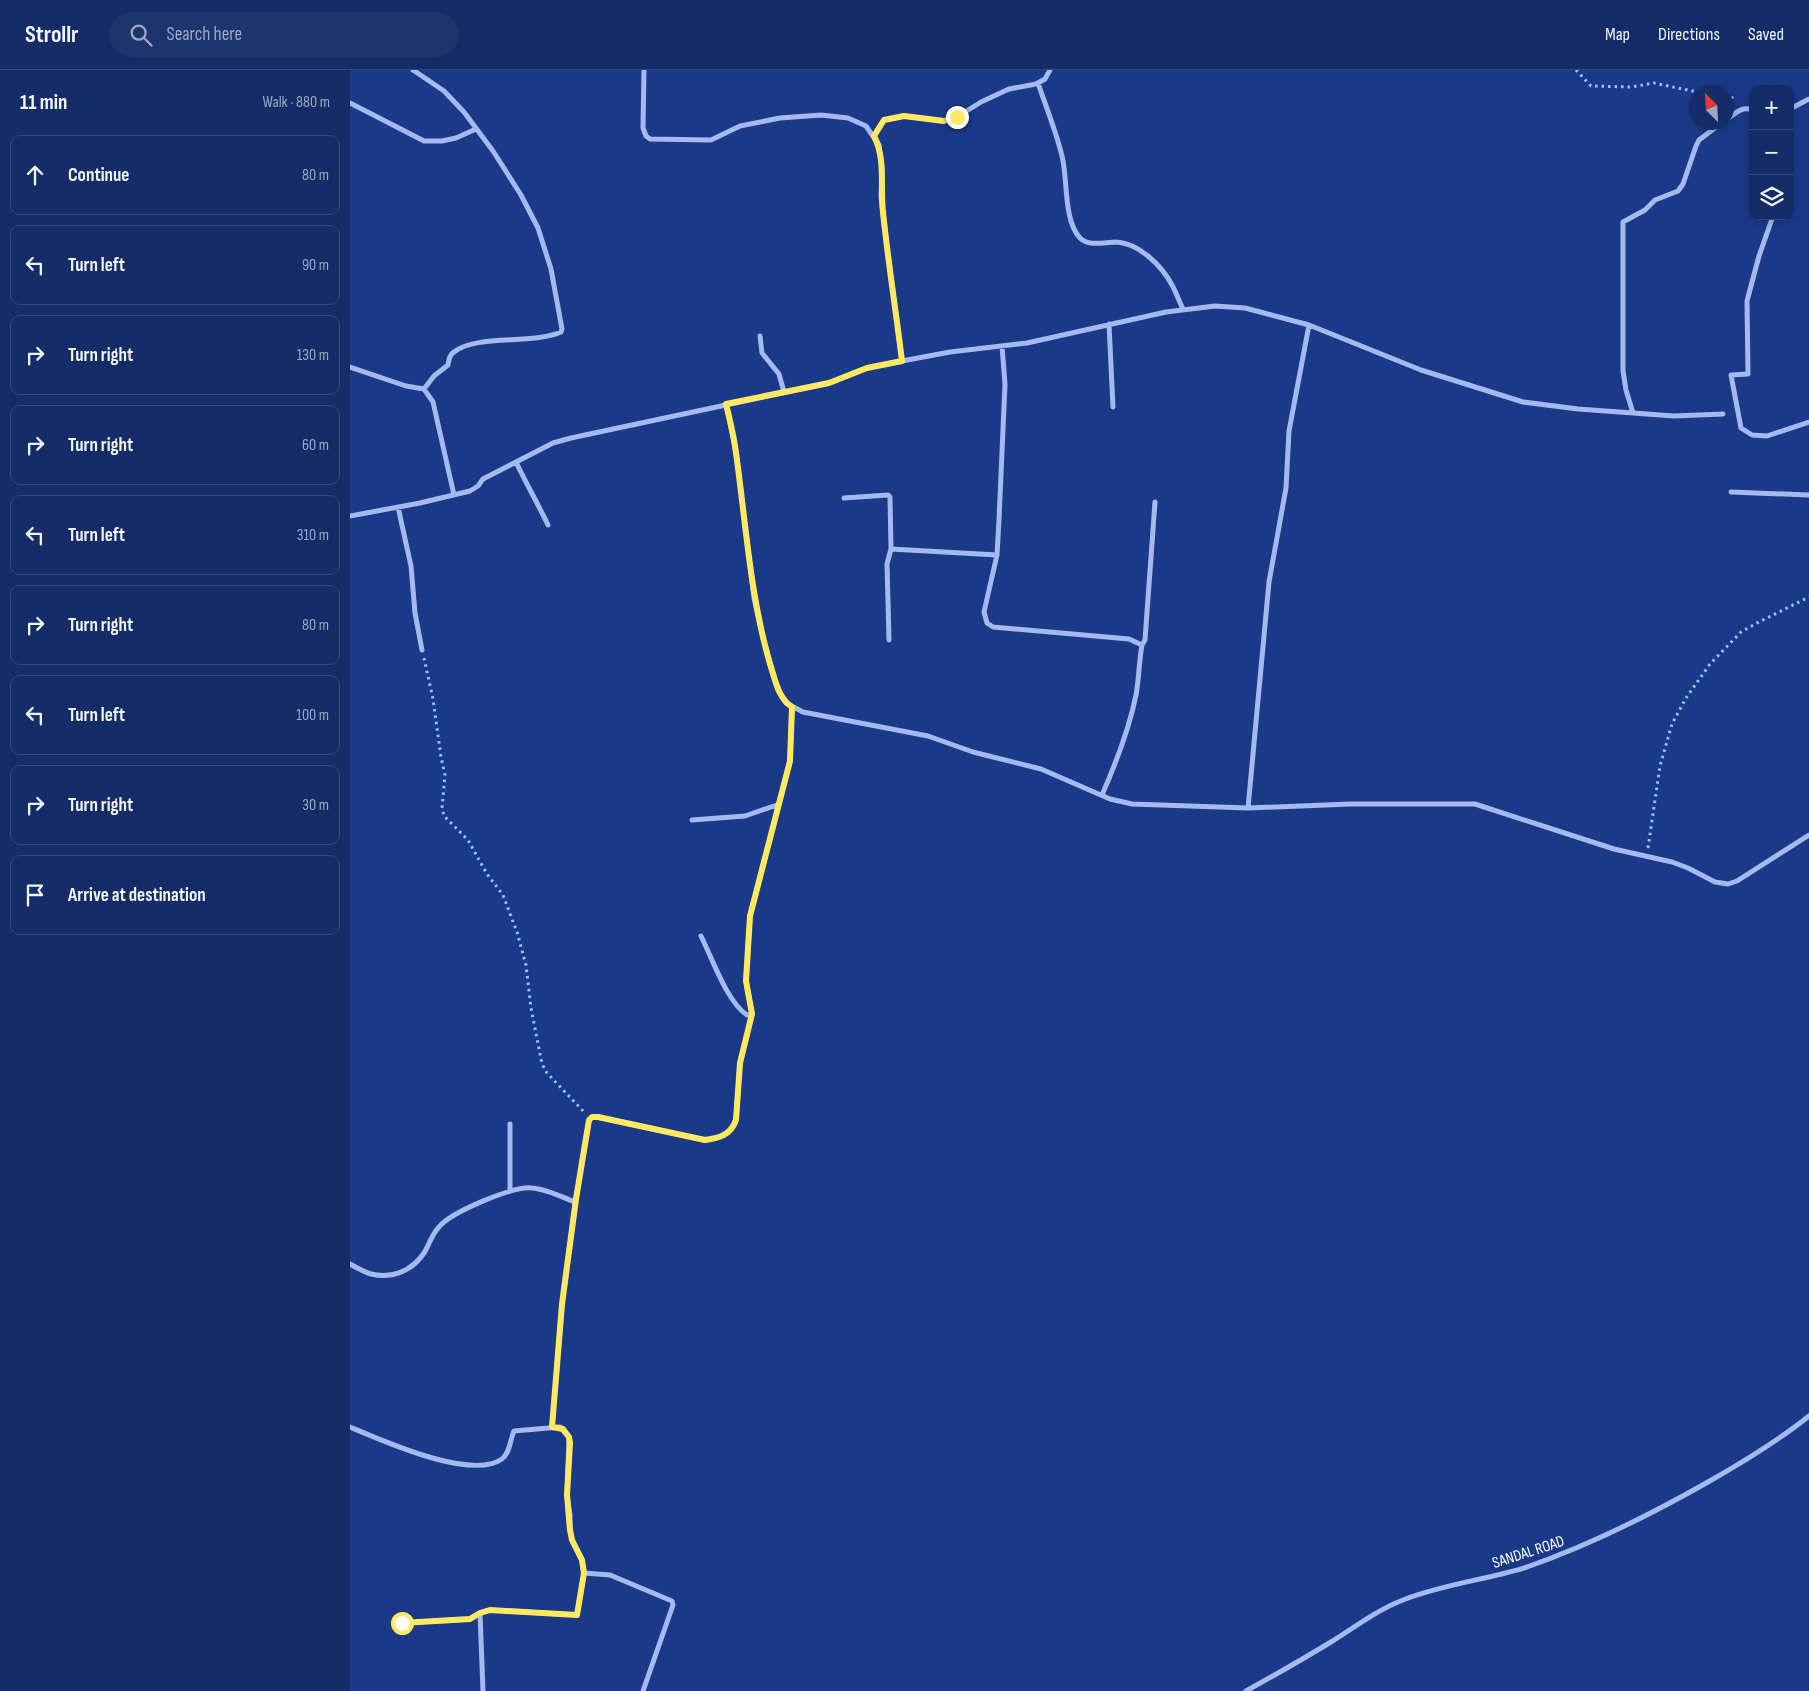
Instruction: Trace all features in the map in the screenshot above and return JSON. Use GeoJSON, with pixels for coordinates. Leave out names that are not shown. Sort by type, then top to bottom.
{"type":"FeatureCollection","features":[{"type":"Feature","properties":{"kind":"street"},"geometry":{"type":"LineString","coordinates":[[413,70],[444,91],[464,112],[493,152],[520,195],[538,228],[551,269],[562,329],[560,332],[546,337],[470,344],[453,352],[448,358],[448,365],[434,376],[424,390]]}},
{"type":"Feature","properties":{"kind":"street"},"geometry":{"type":"LineString","coordinates":[[644,70],[643,128],[646,136],[650,139],[711,140],[740,126],[780,118],[821,115],[848,118],[866,126],[879,145],[882,167],[882,205],[902,361]]}},
{"type":"Feature","properties":{"kind":"street"},"geometry":{"type":"LineString","coordinates":[[874,136],[884,120],[904,116],[944,121],[957,117],[981,102],[1009,89],[1038,83],[1045,79],[1050,70]]}},
{"type":"Feature","properties":{"kind":"street"},"geometry":{"type":"LineString","coordinates":[[1038,83],[1063,158],[1070,215],[1074,228],[1080,238],[1088,243],[1117,242],[1132,245],[1150,258],[1166,275],[1183,309]]}},
{"type":"Feature","properties":{"kind":"street"},"geometry":{"type":"LineString","coordinates":[[1794,107],[1809,99]]}},
{"type":"Feature","properties":{"kind":"street"},"geometry":{"type":"LineString","coordinates":[[350,103],[424,141],[449,140],[476,129]]}},
{"type":"Feature","properties":{"kind":"street"},"geometry":{"type":"LineString","coordinates":[[1734,114],[1745,108],[1749,109]]}},
{"type":"Feature","properties":{"kind":"street"},"geometry":{"type":"LineString","coordinates":[[1633,413],[1623,371],[1623,222],[1645,210],[1655,200],[1678,190],[1683,184],[1696,146],[1700,140],[1713,130]]}},
{"type":"Feature","properties":{"kind":"street"},"geometry":{"type":"LineString","coordinates":[[1771,220],[1747,300],[1748,374],[1732,375],[1742,428],[1752,435],[1767,436],[1781,433],[1809,422]]}},
{"type":"Feature","properties":{"kind":"street"},"geometry":{"type":"LineString","coordinates":[[350,516],[470,491],[478,486],[483,479],[553,443],[571,438],[829,383],[867,368],[902,361],[1027,343],[1183,309],[1215,306],[1245,308],[1308,324],[1421,370],[1524,402],[1674,416],[1722,414]]}},
{"type":"Feature","properties":{"kind":"street"},"geometry":{"type":"LineString","coordinates":[[1109,324],[1113,408]]}},
{"type":"Feature","properties":{"kind":"street"},"geometry":{"type":"LineString","coordinates":[[1248,808],[1269,582],[1286,488],[1289,431],[1308,324]]}},
{"type":"Feature","properties":{"kind":"street"},"geometry":{"type":"LineString","coordinates":[[760,336],[762,353],[779,374],[784,392]]}},
{"type":"Feature","properties":{"kind":"street"},"geometry":{"type":"LineString","coordinates":[[1002,346],[1005,384],[997,555],[984,612],[987,623],[993,627],[1129,639],[1142,645]]}},
{"type":"Feature","properties":{"kind":"street"},"geometry":{"type":"LineString","coordinates":[[350,367],[406,386],[424,390],[433,402],[454,495]]}},
{"type":"Feature","properties":{"kind":"street"},"geometry":{"type":"LineString","coordinates":[[726,404],[736,451],[754,598],[762,638],[778,690],[786,703],[802,712],[928,736],[972,752],[1041,769],[1102,796],[1132,804],[1248,808],[1350,804],[1475,804],[1614,849],[1672,862],[1715,882],[1728,884],[1737,881],[1809,835]]}},
{"type":"Feature","properties":{"kind":"street"},"geometry":{"type":"LineString","coordinates":[[516,462],[548,525]]}},
{"type":"Feature","properties":{"kind":"street"},"geometry":{"type":"LineString","coordinates":[[1731,492],[1809,496]]}},
{"type":"Feature","properties":{"kind":"street"},"geometry":{"type":"LineString","coordinates":[[844,498],[888,495],[890,497],[891,549],[887,564],[889,640]]}},
{"type":"Feature","properties":{"kind":"street"},"geometry":{"type":"LineString","coordinates":[[1102,796],[1127,733],[1136,694],[1142,645],[1145,640],[1155,502]]}},
{"type":"Feature","properties":{"kind":"street"},"geometry":{"type":"LineString","coordinates":[[398,507],[411,566],[415,613],[422,650]]}},
{"type":"Feature","properties":{"kind":"street"},"geometry":{"type":"LineString","coordinates":[[891,549],[997,555]]}},
{"type":"Feature","properties":{"kind":"street"},"geometry":{"type":"LineString","coordinates":[[552,1427],[562,1304],[575,1202],[590,1119],[598,1117],[705,1140],[718,1138],[729,1132],[736,1120],[740,1063],[752,1014],[746,981],[750,916],[777,805],[790,761],[792,707]]}},
{"type":"Feature","properties":{"kind":"street"},"geometry":{"type":"LineString","coordinates":[[692,820],[745,816],[777,805]]}},
{"type":"Feature","properties":{"kind":"street"},"geometry":{"type":"LineString","coordinates":[[701,936],[729,996],[742,1012],[747,1015],[752,1014]]}},
{"type":"Feature","properties":{"kind":"street"},"geometry":{"type":"LineString","coordinates":[[510,1124],[510,1190]]}},
{"type":"Feature","properties":{"kind":"street"},"geometry":{"type":"LineString","coordinates":[[350,1264],[370,1274],[386,1275],[402,1272],[411,1267],[423,1255],[438,1228],[448,1218],[510,1190],[534,1188],[575,1202]]}},
{"type":"Feature","properties":{"kind":"street","name":"SANDAL ROAD"},"geometry":{"type":"LineString","coordinates":[[1246,1691],[1293,1666],[1376,1613],[1403,1600],[1445,1587],[1524,1568],[1565,1553],[1656,1512],[1731,1469],[1789,1432],[1809,1416]]}},
{"type":"Feature","properties":{"kind":"street"},"geometry":{"type":"LineString","coordinates":[[350,1426],[396,1447],[465,1465],[491,1464],[503,1458],[508,1452],[510,1438],[514,1431],[560,1427],[569,1437],[567,1495],[570,1530],[572,1540],[582,1560],[584,1573],[577,1615],[490,1610],[470,1619],[402,1623]]}},
{"type":"Feature","properties":{"kind":"street"},"geometry":{"type":"LineString","coordinates":[[584,1573],[610,1575],[672,1601],[673,1605],[643,1691]]}},
{"type":"Feature","properties":{"kind":"street"},"geometry":{"type":"LineString","coordinates":[[480,1613],[484,1691]]}},
{"type":"Feature","properties":{"kind":"path"},"geometry":{"type":"LineString","coordinates":[[1576,70],[1591,86],[1631,87],[1654,83],[1689,90]]}},
{"type":"Feature","properties":{"kind":"path"},"geometry":{"type":"LineString","coordinates":[[1647,856],[1660,766],[1672,724],[1686,698],[1710,664],[1741,632],[1757,622],[1809,597]]}},
{"type":"Feature","properties":{"kind":"path"},"geometry":{"type":"LineString","coordinates":[[422,650],[433,699],[440,757],[445,775],[442,808],[444,816],[468,840],[503,895],[517,932],[526,966],[531,1008],[542,1064],[547,1073],[590,1119]]}},
{"type":"Feature","properties":{"kind":"route"},"geometry":{"type":"LineString","coordinates":[[402,1623],[470,1619],[490,1610],[577,1615],[584,1573],[582,1560],[572,1540],[570,1530],[567,1495],[570,1443],[569,1437],[563,1429],[552,1427],[562,1304],[589,1120],[592,1117],[598,1117],[705,1140],[718,1138],[729,1132],[733,1127],[736,1120],[740,1063],[744,1042],[750,1029],[752,1014],[746,981],[750,916],[777,805],[790,761],[792,707],[786,703],[778,690],[762,638],[754,598],[736,451],[726,404],[829,383],[867,368],[902,361],[881,197],[882,167],[879,145],[874,136],[884,120],[904,116],[944,121],[957,117]]}}]}
